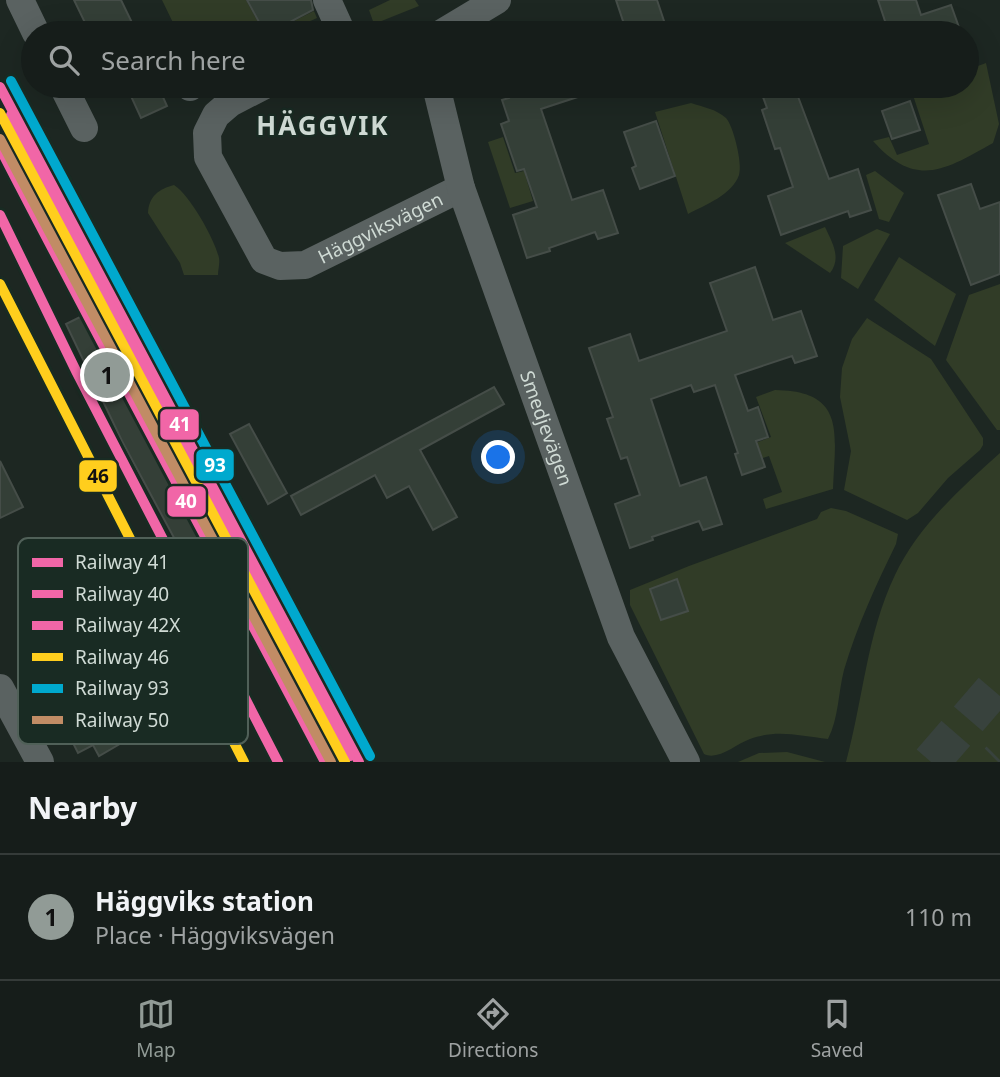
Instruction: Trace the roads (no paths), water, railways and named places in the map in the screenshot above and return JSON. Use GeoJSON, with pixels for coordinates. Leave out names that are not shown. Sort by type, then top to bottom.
{"type":"FeatureCollection","features":[{"type":"Feature","properties":{"kind":"street"},"geometry":{"type":"LineString","coordinates":[[20,0],[30,21]]}},
{"type":"Feature","properties":{"kind":"street"},"geometry":{"type":"LineString","coordinates":[[327,0],[337,21]]}},
{"type":"Feature","properties":{"kind":"street"},"geometry":{"type":"LineString","coordinates":[[462,21],[497,0]]}},
{"type":"Feature","properties":{"kind":"street"},"geometry":{"type":"LineString","coordinates":[[68,98],[83,128]]}},
{"type":"Feature","properties":{"kind":"street","name":"Häggviksvägen"},"geometry":{"type":"LineString","coordinates":[[240,98],[216,116],[207,133],[208,157],[264,260],[280,266],[305,265],[461,188]]}},
{"type":"Feature","properties":{"kind":"street","name":"Smedjevägen"},"geometry":{"type":"LineString","coordinates":[[439,98],[461,188],[621,637],[686,762]]}},
{"type":"Feature","properties":{"kind":"street"},"geometry":{"type":"LineString","coordinates":[[0,688],[18,721]]}},
{"type":"Feature","properties":{"kind":"street"},"geometry":{"type":"LineString","coordinates":[[30,744],[40,762]]}},
{"type":"Feature","properties":{"kind":"tunnel"},"geometry":{"type":"LineString","coordinates":[[931,762],[1000,682]]}},
{"type":"Feature","properties":{"kind":"rail line","name":"93"},"geometry":{"type":"LineString","coordinates":[[11,81],[370,756]]}},
{"type":"Feature","properties":{"kind":"rail line","name":"41"},"geometry":{"type":"LineString","coordinates":[[0,87],[240,538]]}},
{"type":"Feature","properties":{"kind":"rail line","name":"46"},"geometry":{"type":"LineString","coordinates":[[0,113],[226,538]]}},
{"type":"Feature","properties":{"kind":"rail line","name":"42X"},"geometry":{"type":"LineString","coordinates":[[11,115],[234,538]]}},
{"type":"Feature","properties":{"kind":"rail line","name":"50"},"geometry":{"type":"LineString","coordinates":[[0,139],[212,538]]}},
{"type":"Feature","properties":{"kind":"rail line","name":"40"},"geometry":{"type":"LineString","coordinates":[[0,148],[206,538]]}},
{"type":"Feature","properties":{"kind":"rail line","name":"41"},"geometry":{"type":"LineString","coordinates":[[0,215],[77,373],[162,538]]}},
{"type":"Feature","properties":{"kind":"rail line","name":"46"},"geometry":{"type":"LineString","coordinates":[[0,284],[130,538]]}},
{"type":"Feature","properties":{"kind":"rail line","name":"41"},"geometry":{"type":"LineString","coordinates":[[248,553],[359,762]]}},
{"type":"Feature","properties":{"kind":"rail line","name":"42X"},"geometry":{"type":"LineString","coordinates":[[248,564],[350,756]]}},
{"type":"Feature","properties":{"kind":"rail line","name":"46"},"geometry":{"type":"LineString","coordinates":[[248,580],[345,762]]}},
{"type":"Feature","properties":{"kind":"rail line","name":"50"},"geometry":{"type":"LineString","coordinates":[[248,606],[331,762]]}},
{"type":"Feature","properties":{"kind":"rail line","name":"40"},"geometry":{"type":"LineString","coordinates":[[248,617],[325,762]]}},
{"type":"Feature","properties":{"kind":"rail line","name":"41"},"geometry":{"type":"LineString","coordinates":[[248,704],[278,762]]}},
{"type":"Feature","properties":{"kind":"rail line","name":"46"},"geometry":{"type":"LineString","coordinates":[[235,744],[244,762]]}},
{"type":"Feature","properties":{"kind":"place","name":"Häggviks station"},"geometry":{"type":"Point","coordinates":[107,375]}},
{"type":"Feature","properties":{"kind":"district","name":"HÄGGVIK"},"geometry":{"type":"Point","coordinates":[323,125]}}]}
